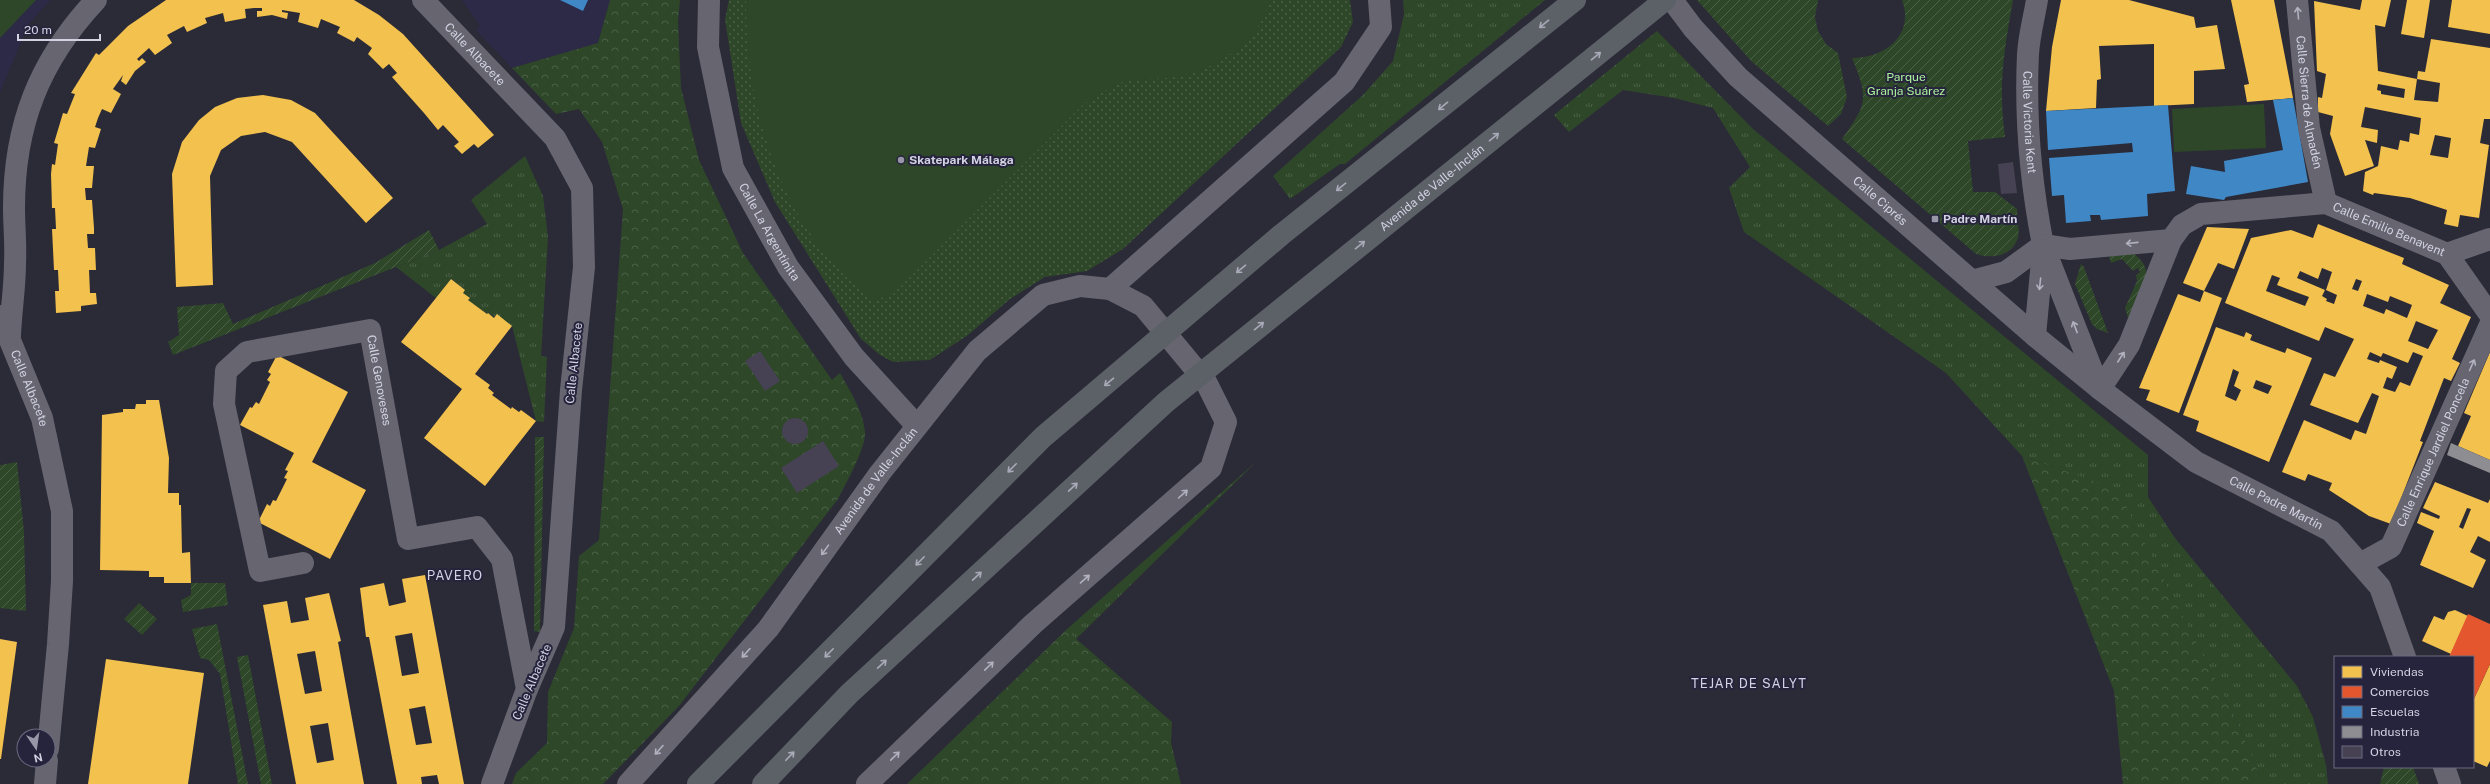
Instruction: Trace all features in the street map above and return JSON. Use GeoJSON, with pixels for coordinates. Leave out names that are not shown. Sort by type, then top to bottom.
{"type":"FeatureCollection","features":[{"type":"Feature","properties":{"kind":"main road"},"geometry":{"type":"LineString","coordinates":[[698,784],[1043,437],[1281,236],[1575,0]]}},
{"type":"Feature","properties":{"kind":"main road","name":"Avenida de Valle-Inclán"},"geometry":{"type":"LineString","coordinates":[[763,784],[849,694],[1166,402],[1665,0]]}},
{"type":"Feature","properties":{"kind":"street","name":"Calle Albacete"},"geometry":{"type":"LineString","coordinates":[[50,728],[60,612],[62,511],[42,418],[5,340],[16,262],[14,207],[18,146],[36,87],[51,57],[73,24],[96,0]]}},
{"type":"Feature","properties":{"kind":"street","name":"Calle Albacete"},"geometry":{"type":"LineString","coordinates":[[423,0],[555,138],[582,188],[584,267],[571,390],[554,627],[527,689],[494,779]]}},
{"type":"Feature","properties":{"kind":"street","name":"Calle La Argentinita"},"geometry":{"type":"LineString","coordinates":[[709,0],[708,47],[733,168],[788,267],[854,357],[916,426]]}},
{"type":"Feature","properties":{"kind":"street"},"geometry":{"type":"LineString","coordinates":[[1110,289],[1344,82],[1381,27],[1379,0]]}},
{"type":"Feature","properties":{"kind":"street","name":"Calle Ciprés"},"geometry":{"type":"LineString","coordinates":[[1672,0],[1693,28],[1738,77],[2034,336],[2100,390]]}},
{"type":"Feature","properties":{"kind":"street","name":"Calle Victoria Kent"},"geometry":{"type":"LineString","coordinates":[[2037,0],[2028,53],[2028,112],[2038,220],[2043,245],[2100,390]]}},
{"type":"Feature","properties":{"kind":"street","name":"Calle Sierra de Almadén"},"geometry":{"type":"LineString","coordinates":[[2297,0],[2309,128],[2326,203]]}},
{"type":"Feature","properties":{"kind":"street","name":"Calle Emilio Benavent"},"geometry":{"type":"LineString","coordinates":[[2100,390],[2129,345],[2171,240],[2182,225],[2201,214],[2326,203],[2447,254],[2490,315]]}},
{"type":"Feature","properties":{"kind":"street"},"geometry":{"type":"LineString","coordinates":[[2447,254],[2490,239]]}},
{"type":"Feature","properties":{"kind":"street"},"geometry":{"type":"LineString","coordinates":[[1972,281],[2006,272],[2043,245],[2070,249],[2171,240]]}},
{"type":"Feature","properties":{"kind":"street","name":"Calle Victoria Kent"},"geometry":{"type":"LineString","coordinates":[[2034,336],[2043,245]]}},
{"type":"Feature","properties":{"kind":"street","name":"Avenida de Valle-Inclán"},"geometry":{"type":"LineString","coordinates":[[628,784],[768,628],[916,426],[977,351],[1043,295],[1080,286],[1110,289],[1143,306],[1206,382],[1226,422],[1212,468],[1033,624],[867,784]]}},
{"type":"Feature","properties":{"kind":"street"},"geometry":{"type":"LineString","coordinates":[[0,316],[5,340]]}},
{"type":"Feature","properties":{"kind":"street","name":"Calle Enrique Jardiel Poncela"},"geometry":{"type":"LineString","coordinates":[[2360,564],[2392,548],[2490,325]]}},
{"type":"Feature","properties":{"kind":"street","name":"Calle Genoveses"},"geometry":{"type":"LineString","coordinates":[[302,563],[260,572],[224,404],[226,371],[248,352],[370,330],[408,539],[477,527],[502,559],[527,689]]}},
{"type":"Feature","properties":{"kind":"street","name":"Calle Padre Martín"},"geometry":{"type":"LineString","coordinates":[[2100,390],[2196,462],[2332,531],[2380,587],[2405,656]]}},
{"type":"Feature","properties":{"kind":"street"},"geometry":{"type":"LineString","coordinates":[[45,784],[46,768]]}},
{"type":"Feature","properties":{"kind":"street"},"geometry":{"type":"LineString","coordinates":[[2444,768],[2450,784]]}},
{"type":"Feature","properties":{"kind":"shaded area"},"geometry":{"type":"Polygon","coordinates":[[[0,0],[50,0],[29,24],[0,92],[0,0]]]}},
{"type":"Feature","properties":{"kind":"shaded area"},"geometry":{"type":"Polygon","coordinates":[[[462,0],[610,0],[598,43],[512,68],[476,30],[480,26],[462,0]]]}},
{"type":"Feature","properties":{"kind":"green space"},"geometry":{"type":"Polygon","coordinates":[[[0,0],[36,0],[0,38],[0,0]]]}},
{"type":"Feature","properties":{"kind":"green space"},"geometry":{"type":"Polygon","coordinates":[[[610,0],[680,0],[678,22],[681,88],[699,160],[743,253],[832,380],[840,373],[852,394],[862,417],[865,433],[862,448],[838,499],[679,706],[603,784],[512,784],[516,773],[547,743],[548,692],[574,628],[579,556],[599,540],[623,209],[602,142],[579,109],[556,114],[512,68],[598,43],[610,0]]]}},
{"type":"Feature","properties":{"kind":"green space"},"geometry":{"type":"Polygon","coordinates":[[[729,0],[1350,0],[1353,22],[1341,47],[1123,249],[1087,271],[1045,277],[1010,299],[968,335],[930,360],[893,362],[880,355],[861,339],[775,202],[741,123],[725,19],[729,0]]]}},
{"type":"Feature","properties":{"kind":"green space","name":"Skatepark Málaga"},"geometry":{"type":"Polygon","coordinates":[[[746,0],[1270,0],[1265,15],[1257,28],[1234,52],[1220,61],[1190,74],[1168,78],[1138,79],[1117,84],[1085,103],[892,295],[873,300],[841,272],[815,240],[793,204],[775,166],[762,125],[753,84],[747,42],[746,0]]]}},
{"type":"Feature","properties":{"kind":"green space"},"geometry":{"type":"Polygon","coordinates":[[[1403,0],[1545,0],[1345,164],[1340,164],[1290,199],[1273,176],[1363,95],[1393,61],[1404,14],[1403,0]]]}},
{"type":"Feature","properties":{"kind":"green space"},"geometry":{"type":"Polygon","coordinates":[[[1697,0],[1818,0],[1815,17],[1818,31],[1826,44],[1838,53],[1847,97],[1841,114],[1828,126],[1751,61],[1697,0]]]}},
{"type":"Feature","properties":{"kind":"green space","name":"Parque Granja Suárez"},"geometry":{"type":"Polygon","coordinates":[[[1902,0],[2013,0],[2007,36],[2002,84],[2005,137],[1968,141],[1973,192],[1995,192],[2017,209],[2019,235],[2015,244],[2006,253],[1994,256],[1982,256],[1976,254],[1842,139],[1861,109],[1863,101],[1861,83],[1852,58],[1875,54],[1894,42],[1900,34],[1904,24],[1905,13],[1902,0]]]}},
{"type":"Feature","properties":{"kind":"green space"},"geometry":{"type":"Polygon","coordinates":[[[1657,31],[1753,129],[2148,455],[2148,497],[2175,538],[2297,686],[2313,717],[2326,765],[2328,784],[2263,784],[2237,721],[2117,490],[2022,456],[1946,373],[1744,232],[1729,188],[1750,167],[1713,108],[1674,98],[1623,90],[1569,132],[1554,115],[1657,31]]]}},
{"type":"Feature","properties":{"kind":"green space"},"geometry":{"type":"Polygon","coordinates":[[[2264,104],[2266,148],[2174,152],[2172,109],[2264,104]]]}},
{"type":"Feature","properties":{"kind":"green space"},"geometry":{"type":"Polygon","coordinates":[[[525,156],[543,196],[548,237],[541,356],[547,357],[544,422],[536,421],[512,326],[488,313],[487,314],[468,300],[469,298],[463,293],[465,290],[451,279],[436,298],[396,267],[439,250],[487,224],[471,200],[525,156]]]}},
{"type":"Feature","properties":{"kind":"green space"},"geometry":{"type":"Polygon","coordinates":[[[429,230],[439,250],[173,355],[168,342],[179,335],[177,307],[223,303],[233,324],[375,263],[429,230]]]}},
{"type":"Feature","properties":{"kind":"green space"},"geometry":{"type":"Polygon","coordinates":[[[2108,253],[2133,253],[2141,260],[2146,268],[2147,275],[2128,318],[2125,308],[2137,281],[2136,275],[2140,272],[2138,268],[2133,271],[2122,259],[2111,263],[2108,253]]]}},
{"type":"Feature","properties":{"kind":"green space"},"geometry":{"type":"Polygon","coordinates":[[[2081,264],[2084,267],[2108,333],[2097,329],[2092,324],[2075,284],[2081,264]]]}},
{"type":"Feature","properties":{"kind":"green space"},"geometry":{"type":"Polygon","coordinates":[[[535,437],[544,437],[540,632],[534,631],[535,437]]]}},
{"type":"Feature","properties":{"kind":"green space"},"geometry":{"type":"Polygon","coordinates":[[[2022,456],[2117,489],[2237,721],[2263,784],[2123,784],[2114,691],[2022,456]]]}},
{"type":"Feature","properties":{"kind":"green space"},"geometry":{"type":"Polygon","coordinates":[[[1257,461],[1075,640],[1066,630],[1257,461]]]}},
{"type":"Feature","properties":{"kind":"green space"},"geometry":{"type":"Polygon","coordinates":[[[17,462],[24,532],[26,611],[0,608],[0,465],[17,462]]]}},
{"type":"Feature","properties":{"kind":"green space"},"geometry":{"type":"Polygon","coordinates":[[[191,583],[225,583],[228,605],[183,612],[181,600],[191,595],[191,583]]]}},
{"type":"Feature","properties":{"kind":"green space"},"geometry":{"type":"Polygon","coordinates":[[[139,603],[157,619],[142,635],[124,619],[139,603]]]}},
{"type":"Feature","properties":{"kind":"green space"},"geometry":{"type":"Polygon","coordinates":[[[217,624],[248,784],[238,784],[220,674],[209,660],[200,658],[192,629],[217,624]]]}},
{"type":"Feature","properties":{"kind":"green space"},"geometry":{"type":"Polygon","coordinates":[[[1066,630],[1172,722],[1171,743],[1181,784],[907,784],[1066,630]]]}},
{"type":"Feature","properties":{"kind":"green space"},"geometry":{"type":"Polygon","coordinates":[[[248,655],[272,784],[261,784],[237,657],[248,655]]]}},
{"type":"Feature","properties":{"kind":"green space"},"geometry":{"type":"Polygon","coordinates":[[[2384,768],[2413,768],[2419,784],[2380,784],[2384,768]]]}},
{"type":"Feature","properties":{"kind":"building: Viviendas"},"geometry":{"type":"Polygon","coordinates":[[[166,0],[354,0],[379,15],[403,34],[494,135],[478,148],[474,144],[462,154],[454,146],[459,142],[443,125],[438,130],[392,77],[397,73],[389,64],[383,69],[368,54],[372,48],[357,37],[354,42],[337,33],[340,27],[321,19],[318,28],[298,22],[300,13],[282,10],[282,12],[288,13],[287,19],[272,15],[257,17],[257,11],[262,11],[262,8],[254,8],[245,9],[246,18],[225,22],[223,13],[205,18],[207,23],[187,32],[184,26],[167,35],[172,43],[155,55],[149,48],[137,59],[139,61],[142,58],[146,62],[135,71],[126,85],[121,81],[123,75],[113,89],[121,94],[111,113],[102,109],[95,127],[101,129],[95,148],[89,147],[86,166],[94,166],[92,188],[85,188],[86,200],[92,200],[94,228],[94,234],[87,234],[88,248],[95,248],[96,270],[89,270],[90,293],[96,293],[97,304],[81,306],[81,311],[56,313],[55,291],[59,291],[58,270],[54,270],[52,229],[56,229],[55,208],[52,208],[51,174],[52,164],[55,165],[58,144],[54,143],[63,113],[67,114],[75,94],[71,93],[96,53],[99,55],[128,26],[166,0]]]}},
{"type":"Feature","properties":{"kind":"building: Viviendas"},"geometry":{"type":"Polygon","coordinates":[[[2061,0],[2129,0],[2194,17],[2196,28],[2217,25],[2225,69],[2194,71],[2194,104],[2154,106],[2154,44],[2099,46],[2101,79],[2097,80],[2096,108],[2046,111],[2052,47],[2061,0]]]}},
{"type":"Feature","properties":{"kind":"building: Viviendas"},"geometry":{"type":"Polygon","coordinates":[[[2231,0],[2274,0],[2293,98],[2247,102],[2244,85],[2249,84],[2231,0]]]}},
{"type":"Feature","properties":{"kind":"building: Viviendas"},"geometry":{"type":"Polygon","coordinates":[[[2362,0],[2391,0],[2385,27],[2375,25],[2378,71],[2417,79],[2418,71],[2425,72],[2431,39],[2490,48],[2490,119],[2484,119],[2480,143],[2489,145],[2479,218],[2460,215],[2458,227],[2444,224],[2447,210],[2410,198],[2374,193],[2373,195],[2363,191],[2365,172],[2378,166],[2381,146],[2398,150],[2400,140],[2409,142],[2410,133],[2419,135],[2421,118],[2365,107],[2361,127],[2378,130],[2377,143],[2365,140],[2374,166],[2345,176],[2330,134],[2333,116],[2318,112],[2318,97],[2322,98],[2326,74],[2317,71],[2314,1],[2360,10],[2362,0]],[[2417,79],[2414,100],[2438,102],[2440,83],[2417,79]],[[2378,84],[2377,90],[2381,91],[2381,94],[2404,98],[2405,89],[2378,84]],[[2435,135],[2430,155],[2448,158],[2451,138],[2435,135]]]}},
{"type":"Feature","properties":{"kind":"building: Viviendas"},"geometry":{"type":"Polygon","coordinates":[[[2407,0],[2430,0],[2424,38],[2401,34],[2407,0]]]}},
{"type":"Feature","properties":{"kind":"building: Viviendas"},"geometry":{"type":"Polygon","coordinates":[[[2452,0],[2490,0],[2490,34],[2448,27],[2452,0]]]}},
{"type":"Feature","properties":{"kind":"building: Viviendas"},"geometry":{"type":"Polygon","coordinates":[[[263,95],[291,100],[315,113],[393,198],[366,223],[292,142],[265,132],[241,136],[221,150],[210,176],[213,285],[176,287],[172,174],[182,142],[199,120],[215,107],[237,98],[263,95]]]}},
{"type":"Feature","properties":{"kind":"building: Viviendas"},"geometry":{"type":"Polygon","coordinates":[[[2318,224],[2404,258],[2402,264],[2449,285],[2440,303],[2471,317],[2452,359],[2460,363],[2451,381],[2444,378],[2420,441],[2423,442],[2391,524],[2369,516],[2329,490],[2332,483],[2308,474],[2305,481],[2282,472],[2304,420],[2351,440],[2355,430],[2366,434],[2379,396],[2372,393],[2358,423],[2310,405],[2324,373],[2335,377],[2354,339],[2325,327],[2319,341],[2225,303],[2251,238],[2291,230],[2313,238],[2318,224]],[[2322,268],[2318,279],[2300,271],[2297,278],[2325,290],[2322,296],[2327,299],[2326,301],[2334,304],[2337,295],[2326,290],[2332,272],[2322,268]],[[2272,275],[2266,291],[2305,306],[2309,297],[2277,285],[2280,278],[2272,275]],[[2356,279],[2352,289],[2358,291],[2362,281],[2356,279]],[[2367,294],[2363,306],[2384,314],[2386,309],[2407,318],[2412,305],[2390,296],[2388,302],[2367,294]],[[2416,321],[2408,341],[2428,349],[2438,330],[2416,321]],[[2370,352],[2367,359],[2379,363],[2380,360],[2397,367],[2392,379],[2387,377],[2383,388],[2395,392],[2400,382],[2410,386],[2423,356],[2413,352],[2408,363],[2383,353],[2381,357],[2370,352]]]}},
{"type":"Feature","properties":{"kind":"building: Viviendas"},"geometry":{"type":"Polygon","coordinates":[[[2207,227],[2249,229],[2234,269],[2218,263],[2204,291],[2183,283],[2207,227]]]}},
{"type":"Feature","properties":{"kind":"building: Viviendas"},"geometry":{"type":"Polygon","coordinates":[[[451,279],[465,290],[463,293],[470,298],[468,300],[494,318],[497,314],[512,326],[475,374],[490,385],[488,388],[494,393],[492,395],[511,409],[512,407],[519,412],[521,410],[536,421],[485,486],[424,438],[462,389],[401,342],[451,279]]]}},
{"type":"Feature","properties":{"kind":"building: Viviendas"},"geometry":{"type":"Polygon","coordinates":[[[2204,291],[2222,298],[2179,413],[2146,400],[2150,390],[2139,388],[2178,294],[2200,302],[2204,291]]]}},
{"type":"Feature","properties":{"kind":"building: Viviendas"},"geometry":{"type":"Polygon","coordinates":[[[2216,327],[2244,337],[2246,332],[2252,335],[2250,340],[2285,353],[2287,348],[2312,358],[2269,462],[2196,431],[2199,421],[2183,415],[2216,327]],[[2233,369],[2225,396],[2236,401],[2241,390],[2234,386],[2239,372],[2233,369]],[[2256,380],[2253,388],[2268,394],[2272,386],[2256,380]]]}},
{"type":"Feature","properties":{"kind":"building: Viviendas"},"geometry":{"type":"Polygon","coordinates":[[[2490,352],[2490,460],[2458,446],[2471,416],[2464,413],[2490,352]]]}},
{"type":"Feature","properties":{"kind":"building: Viviendas"},"geometry":{"type":"Polygon","coordinates":[[[277,355],[348,392],[312,462],[366,490],[330,559],[258,522],[267,504],[270,506],[273,500],[276,501],[287,479],[284,478],[288,471],[285,470],[294,453],[240,425],[250,407],[252,408],[256,402],[259,404],[270,382],[267,380],[271,374],[268,372],[277,355]]]}},
{"type":"Feature","properties":{"kind":"building: Viviendas"},"geometry":{"type":"Polygon","coordinates":[[[146,400],[159,400],[169,458],[168,493],[179,493],[179,505],[181,505],[182,553],[190,552],[191,583],[164,583],[164,577],[149,577],[149,571],[100,570],[102,415],[123,412],[123,409],[135,409],[136,404],[146,404],[146,400]]]}},
{"type":"Feature","properties":{"kind":"building: Viviendas"},"geometry":{"type":"Polygon","coordinates":[[[2435,482],[2488,503],[2490,499],[2490,542],[2478,536],[2470,552],[2486,560],[2473,588],[2420,565],[2434,531],[2417,523],[2421,512],[2439,519],[2440,516],[2423,508],[2435,482]],[[2467,508],[2459,527],[2463,529],[2471,509],[2467,508]]]}},
{"type":"Feature","properties":{"kind":"building: Viviendas"},"geometry":{"type":"Polygon","coordinates":[[[425,575],[464,784],[439,784],[437,775],[421,777],[422,784],[397,784],[369,637],[366,637],[360,588],[384,583],[389,606],[406,602],[402,579],[425,575]],[[412,633],[395,636],[402,676],[419,673],[412,633]],[[425,706],[409,709],[416,745],[432,743],[425,706]]]}},
{"type":"Feature","properties":{"kind":"building: Viviendas"},"geometry":{"type":"Polygon","coordinates":[[[329,593],[341,641],[338,642],[364,784],[296,784],[263,605],[287,601],[291,623],[309,620],[305,598],[329,593]],[[315,651],[297,654],[305,694],[322,691],[315,651]],[[328,723],[310,726],[317,763],[334,760],[328,723]]]}},
{"type":"Feature","properties":{"kind":"building: Viviendas"},"geometry":{"type":"Polygon","coordinates":[[[2455,610],[2468,616],[2451,654],[2422,641],[2434,616],[2444,620],[2448,612],[2455,610]]]}},
{"type":"Feature","properties":{"kind":"building: Viviendas"},"geometry":{"type":"Polygon","coordinates":[[[0,639],[17,642],[1,759],[0,759],[0,639]]]}},
{"type":"Feature","properties":{"kind":"building: Viviendas"},"geometry":{"type":"Polygon","coordinates":[[[106,659],[204,673],[188,784],[88,784],[106,659]]]}},
{"type":"Feature","properties":{"kind":"building: Viviendas"},"geometry":{"type":"Polygon","coordinates":[[[2490,664],[2490,761],[2487,767],[2474,761],[2474,699],[2490,664]]]}},
{"type":"Feature","properties":{"kind":"building: Comercios"},"geometry":{"type":"Polygon","coordinates":[[[2468,614],[2490,624],[2490,664],[2474,699],[2474,656],[2449,656],[2468,614]]]}},
{"type":"Feature","properties":{"kind":"building: Escuelas"},"geometry":{"type":"Polygon","coordinates":[[[560,0],[588,0],[583,11],[560,0]]]}},
{"type":"Feature","properties":{"kind":"building: Escuelas"},"geometry":{"type":"Polygon","coordinates":[[[2293,98],[2308,182],[2226,197],[2224,200],[2186,194],[2191,166],[2225,172],[2224,161],[2283,150],[2273,100],[2293,98]]]}},
{"type":"Feature","properties":{"kind":"building: Escuelas"},"geometry":{"type":"Polygon","coordinates":[[[2168,105],[2175,191],[2147,194],[2148,216],[2101,220],[2100,215],[2090,215],[2091,221],[2066,223],[2064,195],[2052,196],[2049,158],[2133,152],[2132,143],[2048,150],[2046,111],[2168,105]]]}},
{"type":"Feature","properties":{"kind":"building: Industria"},"geometry":{"type":"Polygon","coordinates":[[[2451,443],[2490,460],[2490,473],[2447,455],[2451,443]]]}},
{"type":"Feature","properties":{"kind":"building: Otros"},"geometry":{"type":"Polygon","coordinates":[[[2013,162],[2017,193],[2001,194],[1998,164],[2013,162]]]}},
{"type":"Feature","properties":{"kind":"building: Otros"},"geometry":{"type":"Polygon","coordinates":[[[760,351],[780,381],[765,391],[745,361],[760,351]]]}},
{"type":"Feature","properties":{"kind":"building: Otros"},"geometry":{"type":"Polygon","coordinates":[[[795,418],[804,422],[808,431],[804,440],[795,444],[786,440],[782,431],[786,422],[795,418]]]}},
{"type":"Feature","properties":{"kind":"building: Otros"},"geometry":{"type":"Polygon","coordinates":[[[823,441],[839,466],[797,493],[781,468],[823,441]]]}},
{"type":"Feature","properties":{"kind":"place","name":"Skatepark Málaga"},"geometry":{"type":"Point","coordinates":[901,160]}},
{"type":"Feature","properties":{"kind":"place","name":"Padre Martín"},"geometry":{"type":"Point","coordinates":[1935,219]}},
{"type":"Feature","properties":{"kind":"district","name":"PAVERO"},"geometry":{"type":"Point","coordinates":[455,575]}},
{"type":"Feature","properties":{"kind":"district","name":"TEJAR DE SALYT"},"geometry":{"type":"Point","coordinates":[1749,683]}}]}
